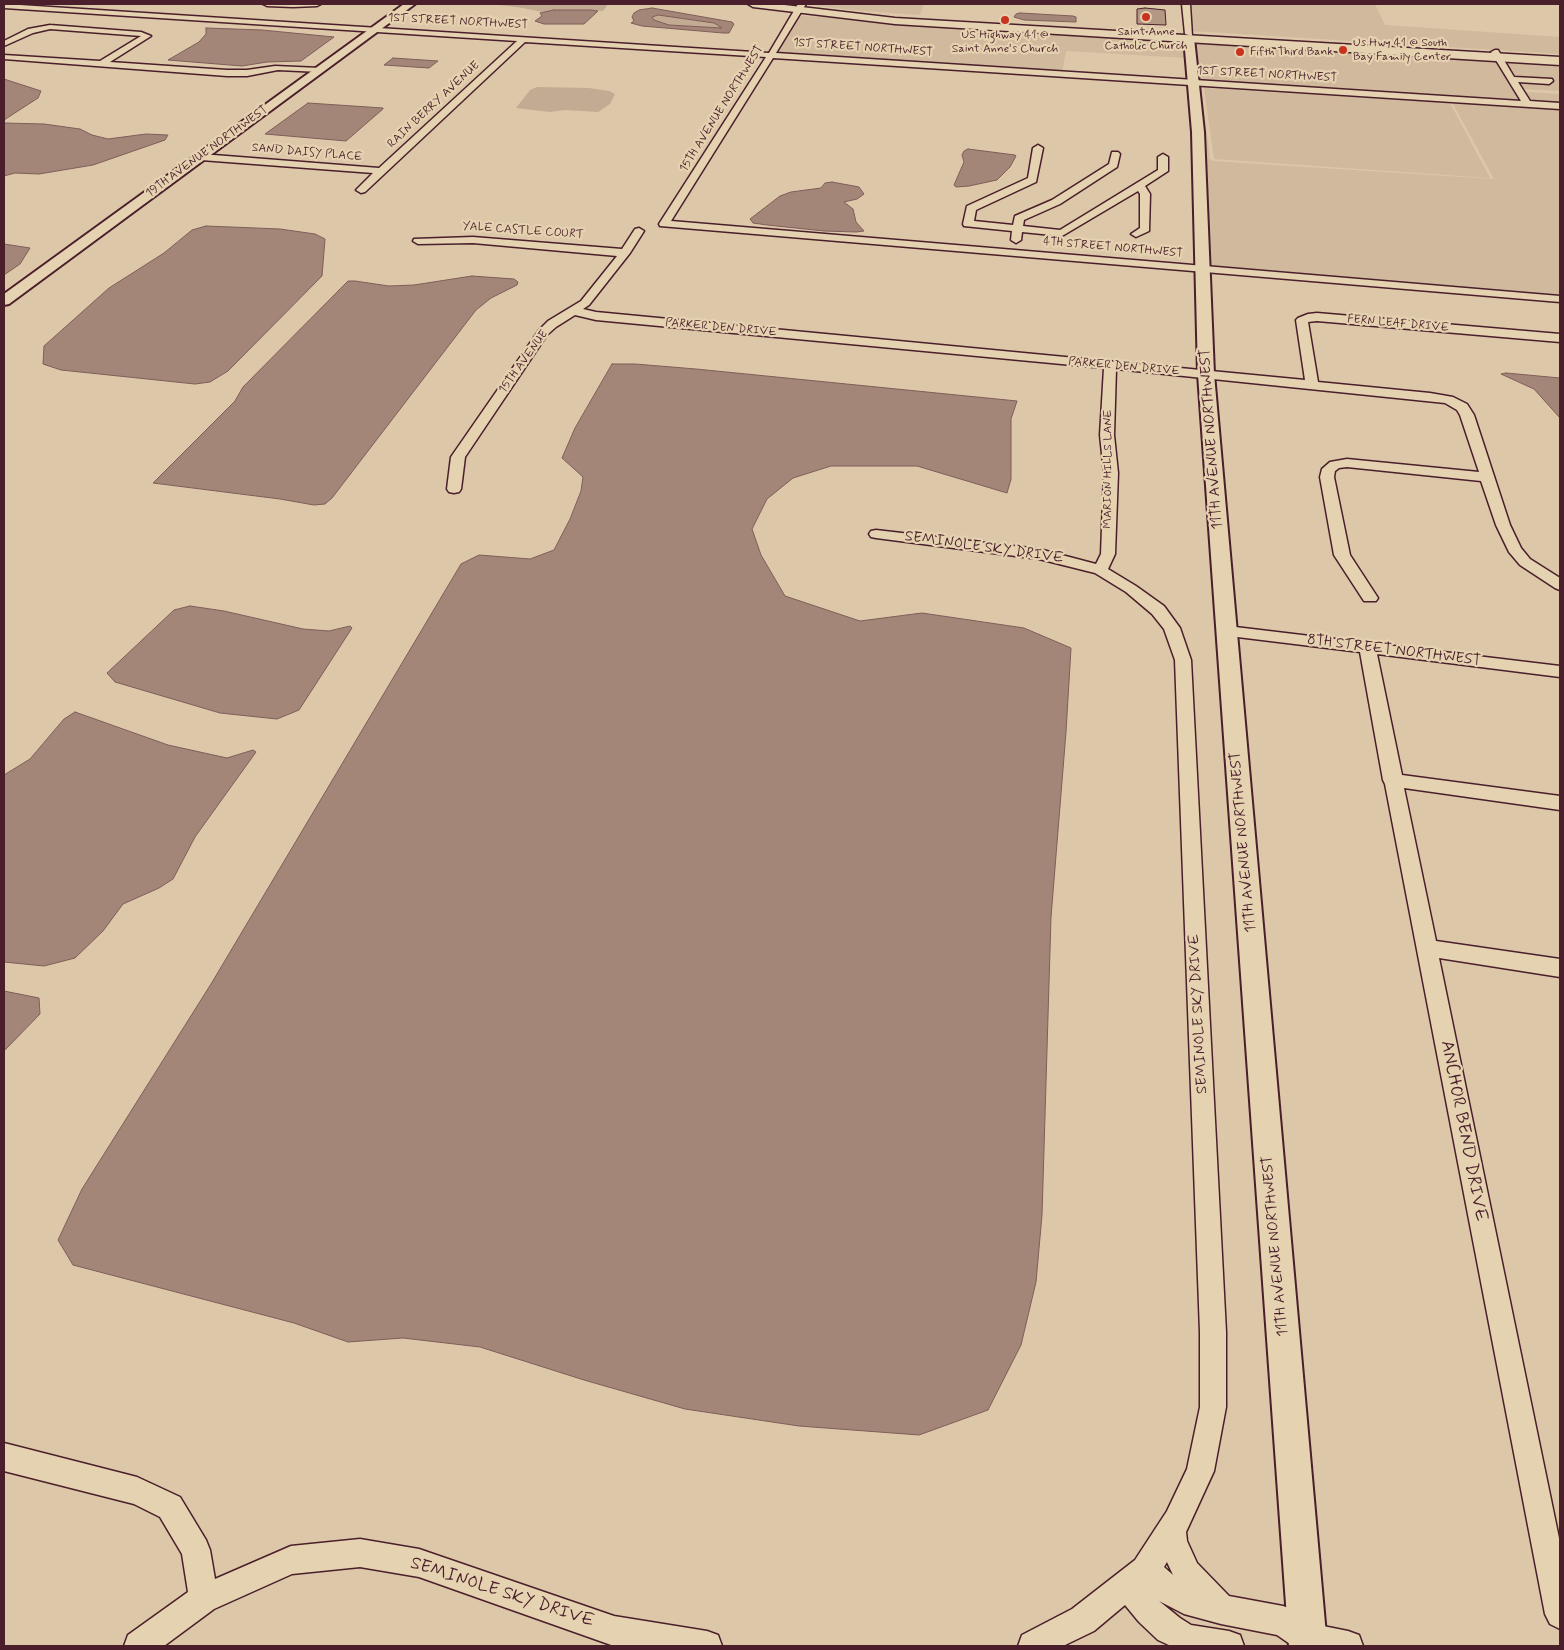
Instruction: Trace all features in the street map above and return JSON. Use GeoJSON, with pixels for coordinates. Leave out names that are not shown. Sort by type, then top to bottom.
{"type":"FeatureCollection","features":[{"type":"Feature","properties":{"kind":"main road"},"geometry":{"type":"LineString","coordinates":[[753,4],[946,22],[1496,55],[1560,56]]}},
{"type":"Feature","properties":{"kind":"main road"},"geometry":{"type":"LineString","coordinates":[[784,4],[801,7]]}},
{"type":"Feature","properties":{"kind":"main road"},"geometry":{"type":"LineString","coordinates":[[1032,27],[1152,36],[1206,35],[1560,61]]}},
{"type":"Feature","properties":{"kind":"street"},"geometry":{"type":"LineString","coordinates":[[267,4],[317,4]]}},
{"type":"Feature","properties":{"kind":"street","name":"19TH AVENUE NORTHWEST"},"geometry":{"type":"LineString","coordinates":[[4,301],[410,4]]}},
{"type":"Feature","properties":{"kind":"street"},"geometry":{"type":"LineString","coordinates":[[1186,4],[1189,36]]}},
{"type":"Feature","properties":{"kind":"street","name":"1ST STREET NORTHWEST"},"geometry":{"type":"LineString","coordinates":[[4,6],[1560,106]]}},
{"type":"Feature","properties":{"kind":"street","name":"15TH AVENUE NORTHWEST"},"geometry":{"type":"LineString","coordinates":[[664,224],[801,7]]}},
{"type":"Feature","properties":{"kind":"street"},"geometry":{"type":"LineString","coordinates":[[4,44],[31,31],[50,27],[147,36],[101,64]]}},
{"type":"Feature","properties":{"kind":"street","name":"11TH AVENUE NORTHWEST"},"geometry":{"type":"LineString","coordinates":[[1189,36],[1194,83],[1204,270],[1206,374],[1304,1643]]}},
{"type":"Feature","properties":{"kind":"street","name":"RAIN BERRY AVENUE"},"geometry":{"type":"LineString","coordinates":[[362,190],[524,39]]}},
{"type":"Feature","properties":{"kind":"street"},"geometry":{"type":"LineString","coordinates":[[1496,55],[1513,79],[1524,90],[1527,104]]}},
{"type":"Feature","properties":{"kind":"street"},"geometry":{"type":"LineString","coordinates":[[4,57],[227,73],[298,68],[320,70]]}},
{"type":"Feature","properties":{"kind":"street"},"geometry":{"type":"LineString","coordinates":[[1513,79],[1549,81]]}},
{"type":"Feature","properties":{"kind":"street"},"geometry":{"type":"LineString","coordinates":[[1038,148],[1033,180],[971,208],[968,224],[1062,233],[1163,171],[1163,158]]}},
{"type":"Feature","properties":{"kind":"street"},"geometry":{"type":"LineString","coordinates":[[1014,254],[1019,218],[1063,197],[1114,165],[1115,154]]}},
{"type":"Feature","properties":{"kind":"street","name":"SAND DAISY PLACE"},"geometry":{"type":"LineString","coordinates":[[201,157],[381,171]]}},
{"type":"Feature","properties":{"kind":"street"},"geometry":{"type":"LineString","coordinates":[[1136,234],[1145,229],[1145,194],[1140,186]]}},
{"type":"Feature","properties":{"kind":"street","name":"4TH STREET NORTHWEST"},"geometry":{"type":"LineString","coordinates":[[664,224],[1560,299]]}},
{"type":"Feature","properties":{"kind":"street","name":"15TH AVENUE"},"geometry":{"type":"LineString","coordinates":[[454,489],[458,457],[543,333],[552,324],[574,311],[591,297],[640,230]]}},
{"type":"Feature","properties":{"kind":"street","name":"YALE CASTLE COURT"},"geometry":{"type":"LineString","coordinates":[[418,241],[473,240],[625,253]]}},
{"type":"Feature","properties":{"kind":"street","name":"PARKER DEN DRIVE"},"geometry":{"type":"LineString","coordinates":[[574,311],[596,316],[1206,374],[1448,400],[1462,406],[1467,415],[1503,525],[1514,550],[1526,562],[1560,585]]}},
{"type":"Feature","properties":{"kind":"street","name":"FERN LEAF DRIVE"},"geometry":{"type":"LineString","coordinates":[[1312,385],[1302,327],[1302,320],[1308,318],[1317,317],[1560,338]]}},
{"type":"Feature","properties":{"kind":"street","name":"MARION HILLS LANE"},"geometry":{"type":"LineString","coordinates":[[1100,570],[1108,554],[1111,474],[1107,435],[1110,366]]}},
{"type":"Feature","properties":{"kind":"street"},"geometry":{"type":"LineString","coordinates":[[1370,598],[1342,555],[1328,476],[1329,470],[1334,465],[1347,463],[1487,478]]}},
{"type":"Feature","properties":{"kind":"street","name":"SEMINOLE SKY DRIVE"},"geometry":{"type":"LineString","coordinates":[[876,534],[1039,554],[1068,560],[1100,570],[1131,588],[1158,610],[1172,628],[1183,660],[1213,1332],[1213,1407],[1200,1471],[1172,1529],[1136,1577],[1083,1620],[1033,1646]]}},
{"type":"Feature","properties":{"kind":"street","name":"8TH STREET NORTHWEST"},"geometry":{"type":"LineString","coordinates":[[1227,630],[1560,671]]}},
{"type":"Feature","properties":{"kind":"street","name":"ANCHOR BEND DRIVE"},"geometry":{"type":"LineString","coordinates":[[1367,647],[1392,780],[1560,1614]]}},
{"type":"Feature","properties":{"kind":"street"},"geometry":{"type":"LineString","coordinates":[[1392,780],[1560,803]]}},
{"type":"Feature","properties":{"kind":"street"},"geometry":{"type":"LineString","coordinates":[[1426,948],[1560,968]]}},
{"type":"Feature","properties":{"kind":"street"},"geometry":{"type":"LineString","coordinates":[[4,1457],[137,1491],[170,1507],[196,1550],[204,1599]]}},
{"type":"Feature","properties":{"kind":"street"},"geometry":{"type":"LineString","coordinates":[[1172,1529],[1173,1542],[1187,1573],[1221,1609]]}},
{"type":"Feature","properties":{"kind":"street","name":"SEMINOLE SKY DRIVE"},"geometry":{"type":"LineString","coordinates":[[139,1646],[204,1599],[292,1560],[360,1553],[419,1563],[614,1631],[707,1646]]}},
{"type":"Feature","properties":{"kind":"street"},"geometry":{"type":"LineString","coordinates":[[1136,1577],[1167,1589],[1184,1599],[1221,1609],[1283,1621],[1304,1643],[1348,1646]]}},
{"type":"Feature","properties":{"kind":"street"},"geometry":{"type":"LineString","coordinates":[[1136,1577],[1149,1612],[1169,1628],[1188,1639],[1229,1646]]}},
{"type":"Feature","properties":{"kind":"shaded area"},"geometry":{"type":"Polygon","coordinates":[[[492,4],[608,4],[603,11],[542,12],[492,4]]]}},
{"type":"Feature","properties":{"kind":"shaded area"},"geometry":{"type":"Polygon","coordinates":[[[806,4],[924,4],[920,15],[851,10],[806,4]]]}},
{"type":"Feature","properties":{"kind":"shaded area"},"geometry":{"type":"Polygon","coordinates":[[[1190,4],[1375,4],[1385,25],[1560,37],[1560,54],[1192,31],[1190,4]]]}},
{"type":"Feature","properties":{"kind":"shaded area"},"geometry":{"type":"Polygon","coordinates":[[[652,8],[732,22],[734,24],[729,33],[642,26],[631,23],[634,21],[632,17],[634,13],[639,10],[652,8]],[[658,15],[652,17],[654,20],[669,25],[722,28],[714,23],[658,15]]]}},
{"type":"Feature","properties":{"kind":"shaded area"},"geometry":{"type":"Polygon","coordinates":[[[554,10],[598,11],[584,24],[544,24],[535,21],[542,16],[540,13],[554,10]]]}},
{"type":"Feature","properties":{"kind":"shaded area"},"geometry":{"type":"Polygon","coordinates":[[[1020,13],[1073,16],[1076,17],[1076,22],[1024,20],[1014,17],[1020,13]]]}},
{"type":"Feature","properties":{"kind":"shaded area"},"geometry":{"type":"Polygon","coordinates":[[[658,15],[714,23],[722,28],[669,25],[654,20],[652,17],[658,15]]]}},
{"type":"Feature","properties":{"kind":"shaded area"},"geometry":{"type":"Polygon","coordinates":[[[802,16],[1185,40],[1187,58],[1066,51],[1062,73],[775,54],[798,18],[802,16]]]}},
{"type":"Feature","properties":{"kind":"shaded area"},"geometry":{"type":"Polygon","coordinates":[[[206,28],[262,30],[334,37],[301,61],[267,62],[242,66],[168,60],[199,42],[206,34],[206,28]]]}},
{"type":"Feature","properties":{"kind":"shaded area"},"geometry":{"type":"Polygon","coordinates":[[[1193,41],[1495,59],[1522,102],[1198,82],[1193,41]]]}},
{"type":"Feature","properties":{"kind":"shaded area"},"geometry":{"type":"Polygon","coordinates":[[[393,58],[438,61],[429,68],[384,65],[393,58]]]}},
{"type":"Feature","properties":{"kind":"shaded area"},"geometry":{"type":"Polygon","coordinates":[[[1504,59],[1560,63],[1560,91],[1523,89],[1518,80],[1554,82],[1553,80],[1516,78],[1504,59]]]}},
{"type":"Feature","properties":{"kind":"shaded area"},"geometry":{"type":"Polygon","coordinates":[[[4,79],[41,91],[38,98],[4,120],[4,79]]]}},
{"type":"Feature","properties":{"kind":"shaded area"},"geometry":{"type":"Polygon","coordinates":[[[1198,84],[1560,107],[1560,297],[1210,268],[1198,84]],[[1201,88],[1210,159],[1213,161],[1494,179],[1452,102],[1201,88]]]}},
{"type":"Feature","properties":{"kind":"shaded area"},"geometry":{"type":"Polygon","coordinates":[[[537,87],[589,88],[609,91],[615,94],[610,104],[598,112],[565,110],[550,112],[516,108],[530,90],[537,87]]]}},
{"type":"Feature","properties":{"kind":"shaded area"},"geometry":{"type":"Polygon","coordinates":[[[1204,88],[1450,103],[1490,178],[1214,159],[1204,88]]]}},
{"type":"Feature","properties":{"kind":"shaded area"},"geometry":{"type":"Polygon","coordinates":[[[1525,92],[1560,94],[1560,104],[1531,103],[1525,92]]]}},
{"type":"Feature","properties":{"kind":"shaded area"},"geometry":{"type":"Polygon","coordinates":[[[308,103],[383,109],[346,141],[265,134],[308,103]]]}},
{"type":"Feature","properties":{"kind":"shaded area"},"geometry":{"type":"Polygon","coordinates":[[[4,123],[44,124],[80,129],[92,135],[108,139],[146,134],[168,135],[165,140],[93,165],[39,174],[15,173],[4,176],[4,123]]]}},
{"type":"Feature","properties":{"kind":"shaded area"},"geometry":{"type":"Polygon","coordinates":[[[968,149],[1016,156],[1010,167],[997,180],[956,187],[954,185],[964,162],[962,155],[968,149]]]}},
{"type":"Feature","properties":{"kind":"shaded area"},"geometry":{"type":"Polygon","coordinates":[[[832,182],[859,187],[864,194],[857,199],[844,202],[853,209],[856,222],[864,231],[824,231],[767,225],[753,223],[750,219],[780,196],[791,192],[821,188],[825,183],[832,182]]]}},
{"type":"Feature","properties":{"kind":"shaded area"},"geometry":{"type":"Polygon","coordinates":[[[206,226],[280,229],[315,234],[325,239],[322,276],[228,371],[210,382],[195,384],[61,370],[43,364],[44,346],[109,288],[164,253],[192,230],[206,226]]]}},
{"type":"Feature","properties":{"kind":"shaded area"},"geometry":{"type":"Polygon","coordinates":[[[4,244],[30,248],[20,264],[4,275],[4,244]]]}},
{"type":"Feature","properties":{"kind":"shaded area"},"geometry":{"type":"Polygon","coordinates":[[[472,276],[514,279],[518,282],[517,285],[491,298],[476,310],[332,498],[325,504],[314,505],[153,483],[235,401],[243,387],[348,281],[389,286],[414,285],[472,276]]]}},
{"type":"Feature","properties":{"kind":"shaded area"},"geometry":{"type":"Polygon","coordinates":[[[612,364],[696,369],[1017,401],[1011,419],[1011,479],[1007,493],[917,466],[831,466],[793,478],[767,499],[752,529],[761,555],[785,596],[860,621],[922,613],[1024,628],[1071,648],[1051,917],[1042,1215],[1036,1282],[1021,1345],[988,1410],[919,1435],[799,1426],[685,1409],[480,1347],[403,1338],[348,1342],[294,1323],[73,1265],[58,1240],[82,1189],[211,984],[461,564],[479,555],[530,559],[554,550],[570,519],[581,491],[583,477],[562,458],[575,428],[612,364]]]}},
{"type":"Feature","properties":{"kind":"shaded area"},"geometry":{"type":"Polygon","coordinates":[[[1501,374],[1560,378],[1560,418],[1534,389],[1501,374]]]}},
{"type":"Feature","properties":{"kind":"shaded area"},"geometry":{"type":"Polygon","coordinates":[[[190,606],[224,611],[303,629],[329,631],[350,626],[352,628],[299,710],[277,719],[220,713],[115,682],[107,673],[174,610],[190,606]]]}},
{"type":"Feature","properties":{"kind":"shaded area"},"geometry":{"type":"Polygon","coordinates":[[[75,712],[168,745],[227,758],[253,750],[256,752],[195,837],[173,879],[159,888],[123,904],[103,931],[75,958],[44,966],[4,962],[4,775],[30,759],[64,719],[75,712]]]}},
{"type":"Feature","properties":{"kind":"shaded area"},"geometry":{"type":"Polygon","coordinates":[[[4,991],[39,998],[40,1014],[4,1051],[4,991]]]}},
{"type":"Feature","properties":{"kind":"building","name":"Saint Anne Catholic Church"},"geometry":{"type":"Polygon","coordinates":[[[1137,9],[1165,10],[1166,25],[1137,24],[1137,9]]]}},
{"type":"Feature","properties":{"kind":"place","name":"Saint Anne Catholic Church"},"geometry":{"type":"Point","coordinates":[1146,17]}},
{"type":"Feature","properties":{"kind":"place","name":"US Highway 41 @ Saint Anne's Church"},"geometry":{"type":"Point","coordinates":[1005,20]}},
{"type":"Feature","properties":{"kind":"place","name":"Us Hwy 41 @ South Bay Family Center"},"geometry":{"type":"Point","coordinates":[1343,50]}},
{"type":"Feature","properties":{"kind":"place","name":"Fifth Third Bank"},"geometry":{"type":"Point","coordinates":[1240,52]}}]}
